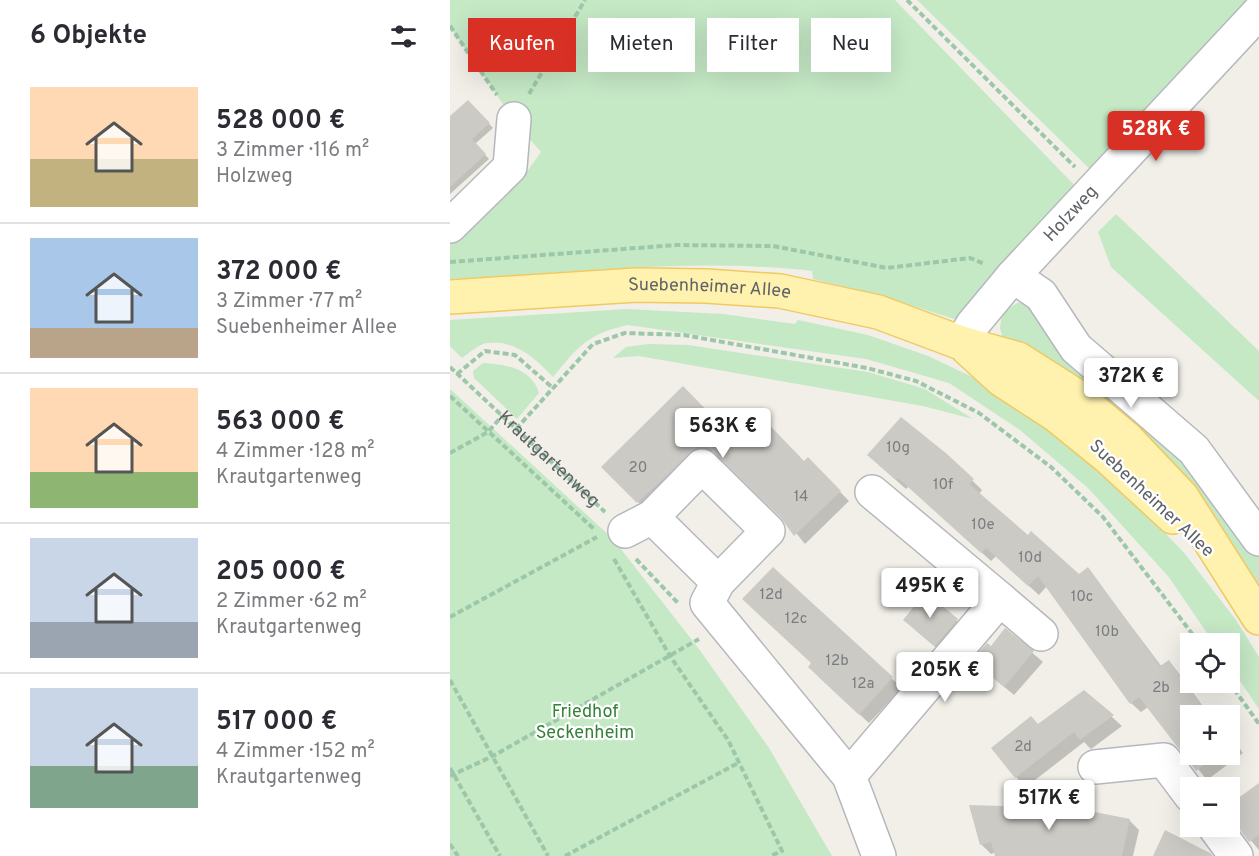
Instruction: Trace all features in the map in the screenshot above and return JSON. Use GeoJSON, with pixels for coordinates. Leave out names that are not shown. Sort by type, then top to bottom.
{"type":"FeatureCollection","features":[{"type":"Feature","properties":{"kind":"main road","name":"Suebenheimer Allee"},"geometry":{"type":"LineString","coordinates":[[450,297],[636,285],[706,286],[780,291],[878,312],[961,343],[1002,380],[1056,415],[1109,458],[1226,569],[1259,618]]}},
{"type":"Feature","properties":{"kind":"street","name":"Holzweg"},"geometry":{"type":"LineString","coordinates":[[961,343],[973,324],[1013,276],[1259,12]]}},
{"type":"Feature","properties":{"kind":"street"},"geometry":{"type":"LineString","coordinates":[[450,226],[510,167],[514,119]]}},
{"type":"Feature","properties":{"kind":"street"},"geometry":{"type":"LineString","coordinates":[[1013,276],[1041,295],[1076,348],[1194,450],[1259,539]]}},
{"type":"Feature","properties":{"kind":"street"},"geometry":{"type":"LineString","coordinates":[[718,582],[629,534],[702,466],[768,531],[718,582],[707,603],[849,776],[879,856]]}},
{"type":"Feature","properties":{"kind":"street"},"geometry":{"type":"LineString","coordinates":[[872,492],[1041,634]]}},
{"type":"Feature","properties":{"kind":"street"},"geometry":{"type":"LineString","coordinates":[[849,776],[1000,599]]}},
{"type":"Feature","properties":{"kind":"street"},"geometry":{"type":"LineString","coordinates":[[1095,767],[1164,760],[1180,781]]}},
{"type":"Feature","properties":{"kind":"street"},"geometry":{"type":"LineString","coordinates":[[1222,837],[1236,856]]}},
{"type":"Feature","properties":{"kind":"path"},"geometry":{"type":"LineString","coordinates":[[450,26],[514,119],[585,0]]}},
{"type":"Feature","properties":{"kind":"path"},"geometry":{"type":"LineString","coordinates":[[907,0],[1097,188]]}},
{"type":"Feature","properties":{"kind":"path"},"geometry":{"type":"LineString","coordinates":[[450,262],[458,262]]}},
{"type":"Feature","properties":{"kind":"path"},"geometry":{"type":"LineString","coordinates":[[516,429],[593,344],[625,333],[684,335],[867,368],[916,381],[979,413],[1051,466],[1102,517],[1192,633]]}},
{"type":"Feature","properties":{"kind":"path"},"geometry":{"type":"LineString","coordinates":[[457,374],[485,351],[515,355],[553,388]]}},
{"type":"Feature","properties":{"kind":"path","name":"Krautgartenweg"},"geometry":{"type":"LineString","coordinates":[[450,367],[629,534]]}},
{"type":"Feature","properties":{"kind":"path"},"geometry":{"type":"LineString","coordinates":[[450,396],[600,536],[450,617]]}},
{"type":"Feature","properties":{"kind":"path"},"geometry":{"type":"LineString","coordinates":[[450,453],[488,432],[502,416]]}},
{"type":"Feature","properties":{"kind":"path"},"geometry":{"type":"LineString","coordinates":[[629,534],[627,550],[691,616],[724,624]]}},
{"type":"Feature","properties":{"kind":"path"},"geometry":{"type":"LineString","coordinates":[[629,534],[670,656],[728,740],[782,853],[770,856]]}},
{"type":"Feature","properties":{"kind":"path"},"geometry":{"type":"LineString","coordinates":[[452,775],[492,756],[724,624]]}},
{"type":"Feature","properties":{"kind":"path"},"geometry":{"type":"LineString","coordinates":[[450,680],[548,856]]}},
{"type":"Feature","properties":{"kind":"path"},"geometry":{"type":"LineString","coordinates":[[1237,693],[1259,724]]}},
{"type":"Feature","properties":{"kind":"path"},"geometry":{"type":"LineString","coordinates":[[565,856],[738,763]]}},
{"type":"Feature","properties":{"kind":"path"},"geometry":{"type":"LineString","coordinates":[[450,768],[501,856]]}},
{"type":"Feature","properties":{"kind":"path"},"geometry":{"type":"LineString","coordinates":[[450,843],[458,856]]}},
{"type":"Feature","properties":{"kind":"green space"},"geometry":{"type":"Polygon","coordinates":[[[450,0],[895,0],[1081,192],[966,316],[954,319],[882,296],[813,279],[812,271],[767,267],[676,266],[450,279],[450,244],[521,180],[541,152],[518,126],[481,72],[576,72],[576,18],[468,18],[468,53],[450,27],[450,0]]]}},
{"type":"Feature","properties":{"kind":"green space"},"geometry":{"type":"Polygon","coordinates":[[[917,0],[1259,0],[1097,176],[917,0]]]}},
{"type":"Feature","properties":{"kind":"green space"},"geometry":{"type":"Polygon","coordinates":[[[1116,214],[1259,351],[1259,401],[1111,267],[1098,232],[1116,214]]]}},
{"type":"Feature","properties":{"kind":"green space"},"geometry":{"type":"Polygon","coordinates":[[[1031,301],[1188,458],[1259,556],[1259,593],[1006,348],[1000,328],[1002,313],[1017,303],[1031,301]]]}},
{"type":"Feature","properties":{"kind":"green space"},"geometry":{"type":"Polygon","coordinates":[[[627,309],[723,314],[795,324],[798,320],[868,335],[928,356],[983,382],[1039,423],[1135,501],[1185,554],[1236,620],[1259,657],[1259,709],[1240,681],[1240,633],[1207,633],[1168,576],[1088,488],[1020,430],[949,383],[866,359],[628,325],[593,337],[577,349],[553,377],[532,357],[506,344],[487,343],[462,358],[450,346],[450,320],[627,309]]]}},
{"type":"Feature","properties":{"kind":"green space"},"geometry":{"type":"Polygon","coordinates":[[[649,344],[688,345],[868,372],[925,389],[973,419],[923,406],[639,356],[613,358],[626,347],[649,344]]]}},
{"type":"Feature","properties":{"kind":"green space"},"geometry":{"type":"Polygon","coordinates":[[[483,363],[517,369],[531,378],[536,385],[539,393],[517,419],[474,378],[473,371],[483,363]]]}},
{"type":"Feature","properties":{"kind":"green space","name":"Friedhof Seckenheim"},"geometry":{"type":"Polygon","coordinates":[[[450,389],[613,539],[699,649],[769,748],[832,856],[450,856],[450,389]]]}},
{"type":"Feature","properties":{"kind":"building"},"geometry":{"type":"Polygon","coordinates":[[[468,100],[490,123],[472,139],[486,154],[450,187],[450,116],[468,100]]]}},
{"type":"Feature","properties":{"kind":"building"},"geometry":{"type":"Polygon","coordinates":[[[683,386],[728,432],[753,408],[804,461],[808,457],[841,491],[794,536],[781,518],[703,442],[637,503],[601,467],[683,386]]]}},
{"type":"Feature","properties":{"kind":"building"},"geometry":{"type":"Polygon","coordinates":[[[901,417],[974,479],[969,484],[1028,535],[1031,531],[1079,574],[1088,567],[1160,666],[1169,660],[1180,675],[1180,693],[1193,693],[1201,705],[1180,705],[1180,750],[1139,697],[1130,704],[1038,576],[1028,586],[986,548],[981,553],[898,478],[896,480],[867,455],[901,417]]]}},
{"type":"Feature","properties":{"kind":"building"},"geometry":{"type":"Polygon","coordinates":[[[773,567],[893,677],[859,715],[808,667],[811,663],[742,599],[773,567]]]}},
{"type":"Feature","properties":{"kind":"building"},"geometry":{"type":"Polygon","coordinates":[[[926,592],[958,619],[935,646],[903,620],[926,592]]]}},
{"type":"Feature","properties":{"kind":"building"},"geometry":{"type":"Polygon","coordinates":[[[1005,628],[1034,651],[1004,687],[972,660],[987,643],[991,646],[1005,628]]]}},
{"type":"Feature","properties":{"kind":"building"},"geometry":{"type":"Polygon","coordinates":[[[1084,690],[1114,715],[1080,740],[1074,732],[1015,778],[991,748],[1031,716],[1038,724],[1084,690]]]}},
{"type":"Feature","properties":{"kind":"building"},"geometry":{"type":"Polygon","coordinates":[[[1191,765],[1204,765],[1196,771],[1191,765]]]}},
{"type":"Feature","properties":{"kind":"building"},"geometry":{"type":"Polygon","coordinates":[[[1259,783],[1259,835],[1249,842],[1240,830],[1240,797],[1259,783]]]}},
{"type":"Feature","properties":{"kind":"building"},"geometry":{"type":"Polygon","coordinates":[[[969,805],[1075,808],[1130,819],[1122,856],[995,856],[991,842],[980,845],[969,805]]]}},
{"type":"Feature","properties":{"kind":"building"},"geometry":{"type":"Polygon","coordinates":[[[1165,830],[1210,853],[1213,856],[1153,856],[1165,830]]]}}]}
